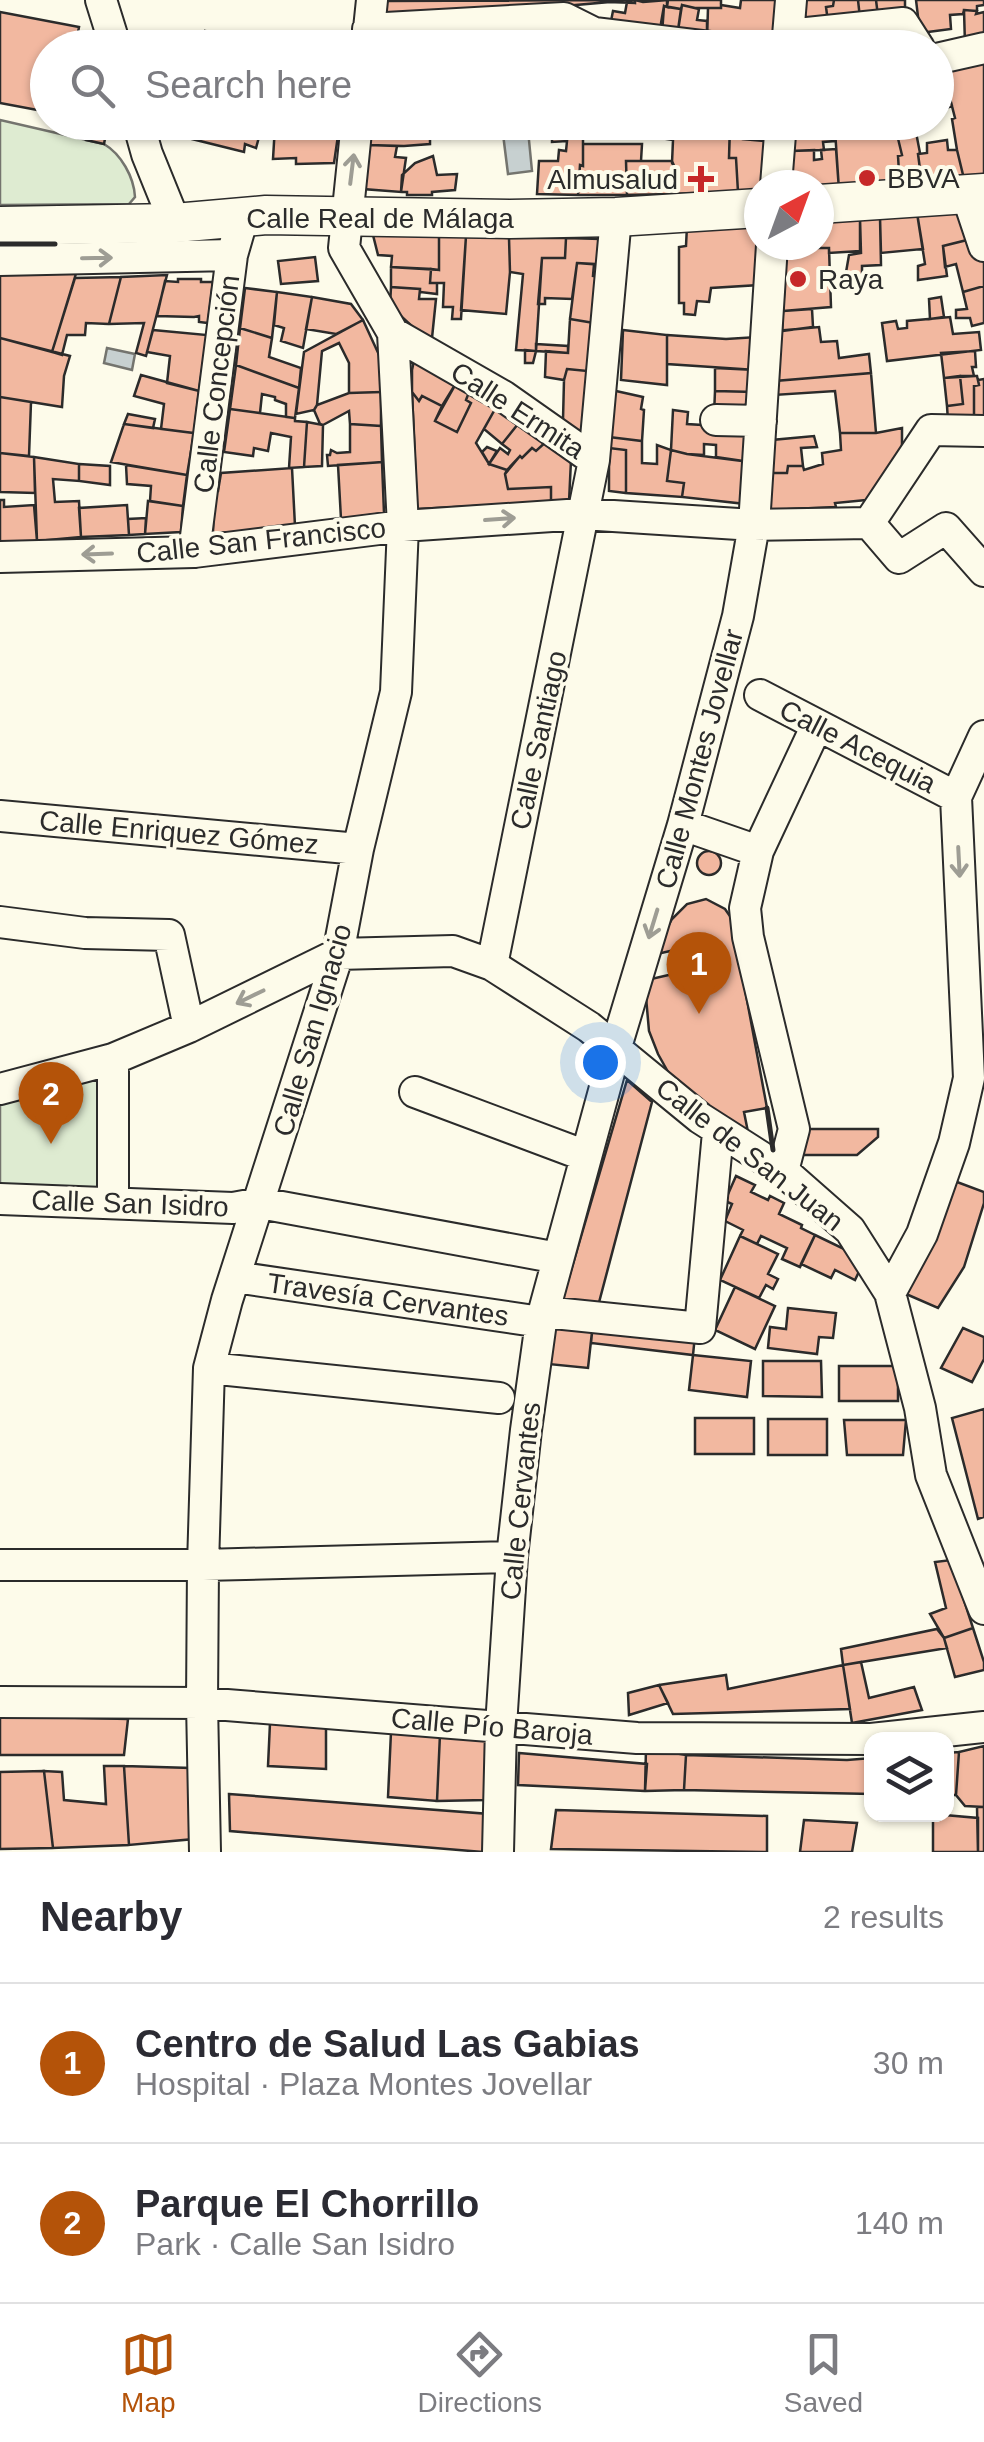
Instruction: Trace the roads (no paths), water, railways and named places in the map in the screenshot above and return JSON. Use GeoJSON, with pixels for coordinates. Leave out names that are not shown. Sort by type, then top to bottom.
{"type":"FeatureCollection","features":[{"type":"Feature","properties":{"kind":"main road"},"geometry":{"type":"LineString","coordinates":[[834,203],[984,193]]}},
{"type":"Feature","properties":{"kind":"main road","name":"Calle Real de Málaga"},"geometry":{"type":"LineString","coordinates":[[0,226],[175,222],[266,215],[616,217],[744,209]]}},
{"type":"Feature","properties":{"kind":"street"},"geometry":{"type":"LineString","coordinates":[[102,0],[111,30]]}},
{"type":"Feature","properties":{"kind":"street"},"geometry":{"type":"LineString","coordinates":[[788,30],[791,0]]}},
{"type":"Feature","properties":{"kind":"street"},"geometry":{"type":"LineString","coordinates":[[535,30],[564,18],[588,30]]}},
{"type":"Feature","properties":{"kind":"street"},"geometry":{"type":"LineString","coordinates":[[858,30],[903,23],[907,30]]}},
{"type":"Feature","properties":{"kind":"street"},"geometry":{"type":"LineString","coordinates":[[369,26],[447,30]]}},
{"type":"Feature","properties":{"kind":"street"},"geometry":{"type":"LineString","coordinates":[[954,55],[984,48]]}},
{"type":"Feature","properties":{"kind":"street"},"geometry":{"type":"LineString","coordinates":[[143,140],[175,222]]}},
{"type":"Feature","properties":{"kind":"street","name":"Calle San Ignacio"},"geometry":{"type":"LineString","coordinates":[[205,1852],[203,1565],[209,1368],[338,954],[358,849],[396,692],[403,526],[393,333],[344,248],[356,140]]}},
{"type":"Feature","properties":{"kind":"street"},"geometry":{"type":"LineString","coordinates":[[777,170],[780,140]]}},
{"type":"Feature","properties":{"kind":"street"},"geometry":{"type":"LineString","coordinates":[[984,207],[970,207],[984,246]]}},
{"type":"Feature","properties":{"kind":"street","name":"Calle Concepción"},"geometry":{"type":"LineString","coordinates":[[194,552],[232,255],[244,217]]}},
{"type":"Feature","properties":{"kind":"street"},"geometry":{"type":"LineString","coordinates":[[594,460],[616,217]]}},
{"type":"Feature","properties":{"kind":"street","name":"Calle Real de Málaga"},"geometry":{"type":"LineString","coordinates":[[0,260],[232,255]]}},
{"type":"Feature","properties":{"kind":"street","name":"Calle Montes Jovellar"},"geometry":{"type":"LineString","coordinates":[[616,1048],[684,825],[738,616],[754,525],[771,260]]}},
{"type":"Feature","properties":{"kind":"street","name":"Calle Ermita"},"geometry":{"type":"LineString","coordinates":[[393,333],[503,396],[594,460],[582,514]]}},
{"type":"Feature","properties":{"kind":"street"},"geometry":{"type":"LineString","coordinates":[[716,420],[761,420]]}},
{"type":"Feature","properties":{"kind":"street"},"geometry":{"type":"LineString","coordinates":[[982,433],[931,430],[870,523],[899,558],[946,528],[984,571]]}},
{"type":"Feature","properties":{"kind":"street","name":"Calle San Francisco"},"geometry":{"type":"LineString","coordinates":[[1,562],[194,552],[403,526],[582,514],[754,525],[870,523]]}},
{"type":"Feature","properties":{"kind":"street","name":"Calle Santiago"},"geometry":{"type":"LineString","coordinates":[[492,965],[582,514]]}},
{"type":"Feature","properties":{"kind":"street","name":"Calle Acequia"},"geometry":{"type":"LineString","coordinates":[[760,695],[956,797]]}},
{"type":"Feature","properties":{"kind":"street"},"geometry":{"type":"LineString","coordinates":[[782,1171],[794,1129],[748,937],[745,908],[758,851],[817,725]]}},
{"type":"Feature","properties":{"kind":"street"},"geometry":{"type":"LineString","coordinates":[[890,1293],[922,1234],[967,1096],[975,994],[956,797],[984,736]]}},
{"type":"Feature","properties":{"kind":"street","name":"Calle Enriquez Gómez"},"geometry":{"type":"LineString","coordinates":[[0,816],[358,849]]}},
{"type":"Feature","properties":{"kind":"street"},"geometry":{"type":"LineString","coordinates":[[684,825],[758,851]]}},
{"type":"Feature","properties":{"kind":"street"},"geometry":{"type":"LineString","coordinates":[[0,922],[85,933],[169,936],[189,1026]]}},
{"type":"Feature","properties":{"kind":"street","name":"Calle de San Juan"},"geometry":{"type":"LineString","coordinates":[[338,954],[453,951],[492,965],[590,1027],[718,1132],[782,1171],[850,1230],[890,1293],[920,1408],[931,1474],[974,1556],[984,1608]]}},
{"type":"Feature","properties":{"kind":"street"},"geometry":{"type":"LineString","coordinates":[[0,1089],[113,1059],[338,954]]}},
{"type":"Feature","properties":{"kind":"street","name":"Calle Cervantes"},"geometry":{"type":"LineString","coordinates":[[498,1852],[512,1558],[542,1317],[616,1048]]}},
{"type":"Feature","properties":{"kind":"street"},"geometry":{"type":"LineString","coordinates":[[112,1202],[113,1059]]}},
{"type":"Feature","properties":{"kind":"street"},"geometry":{"type":"LineString","coordinates":[[415,1092],[586,1156]]}},
{"type":"Feature","properties":{"kind":"street","name":"Travesía Cervantes"},"geometry":{"type":"LineString","coordinates":[[235,1276],[542,1317],[700,1328],[718,1132]]}},
{"type":"Feature","properties":{"kind":"street","name":"Calle San Isidro"},"geometry":{"type":"LineString","coordinates":[[0,1199],[232,1208],[260,1203],[558,1258]]}},
{"type":"Feature","properties":{"kind":"street"},"geometry":{"type":"LineString","coordinates":[[209,1368],[500,1398]]}},
{"type":"Feature","properties":{"kind":"street"},"geometry":{"type":"LineString","coordinates":[[0,1564],[203,1565],[512,1558]]}},
{"type":"Feature","properties":{"kind":"street","name":"Calle Pío Baroja"},"geometry":{"type":"LineString","coordinates":[[0,1702],[202,1702],[637,1738],[871,1739],[984,1727]]}},
{"type":"Feature","properties":{"kind":"place","name":"BBVA"},"geometry":{"type":"Point","coordinates":[867,178]}},
{"type":"Feature","properties":{"kind":"place","name":"Almusalud"},"geometry":{"type":"Point","coordinates":[701,179]}},
{"type":"Feature","properties":{"kind":"place","name":"Raya"},"geometry":{"type":"Point","coordinates":[798,279]}},
{"type":"Feature","properties":{"kind":"place","name":"Centro de Salud Las Gabias"},"geometry":{"type":"Point","coordinates":[699,1014]}},
{"type":"Feature","properties":{"kind":"place","name":"Parque El Chorrillo"},"geometry":{"type":"Point","coordinates":[51,1144]}}]}
